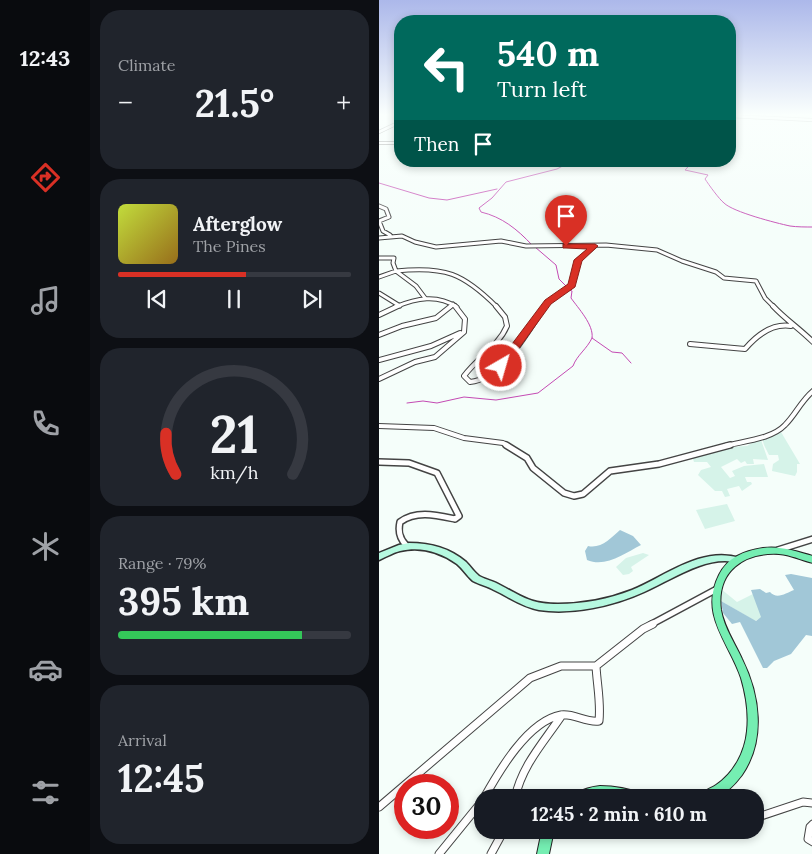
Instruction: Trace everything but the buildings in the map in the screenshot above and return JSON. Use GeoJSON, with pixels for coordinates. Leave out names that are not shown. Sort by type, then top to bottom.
{"type":"FeatureCollection","features":[{"type":"Feature","properties":{"kind":"main road"},"geometry":{"type":"LineString","coordinates":[[379,557],[407,545],[429,547],[456,558],[480,580],[521,601],[548,607],[590,605],[637,591],[687,566],[722,558],[737,560],[754,554],[777,550],[812,560]]}},
{"type":"Feature","properties":{"kind":"main road"},"geometry":{"type":"LineString","coordinates":[[721,789],[744,765],[751,740],[753,714],[746,678],[719,620],[716,604],[717,589],[722,578],[737,560]]}},
{"type":"Feature","properties":{"kind":"main road"},"geometry":{"type":"LineString","coordinates":[[543,854],[546,839]]}},
{"type":"Feature","properties":{"kind":"street"},"geometry":{"type":"LineString","coordinates":[[379,206],[389,212],[389,216],[379,221],[383,231],[392,236]]}},
{"type":"Feature","properties":{"kind":"street"},"geometry":{"type":"LineString","coordinates":[[379,238],[402,236],[415,242],[436,247],[498,241],[526,246],[606,245],[647,248],[705,267],[724,278],[753,280],[759,285],[765,298],[812,342]]}},
{"type":"Feature","properties":{"kind":"street"},"geometry":{"type":"LineString","coordinates":[[379,276],[396,270],[415,270],[458,276],[482,292],[499,309],[507,321],[507,326],[500,338],[472,364],[464,376],[470,382],[479,381],[493,375],[501,366],[548,302],[572,286],[579,260],[595,246]]}},
{"type":"Feature","properties":{"kind":"street"},"geometry":{"type":"LineString","coordinates":[[379,258],[394,258],[393,263],[402,278],[420,288],[425,298]]}},
{"type":"Feature","properties":{"kind":"street"},"geometry":{"type":"LineString","coordinates":[[379,293],[400,306]]}},
{"type":"Feature","properties":{"kind":"street"},"geometry":{"type":"LineString","coordinates":[[379,315],[425,298],[438,297],[453,304],[463,312],[465,320],[465,330],[441,354],[415,362],[379,379]]}},
{"type":"Feature","properties":{"kind":"street"},"geometry":{"type":"LineString","coordinates":[[379,335],[403,326],[431,322],[445,313],[453,304]]}},
{"type":"Feature","properties":{"kind":"street"},"geometry":{"type":"LineString","coordinates":[[691,344],[745,349],[753,340],[773,327],[785,324],[795,327]]}},
{"type":"Feature","properties":{"kind":"street"},"geometry":{"type":"LineString","coordinates":[[379,360],[403,351],[434,346],[465,330]]}},
{"type":"Feature","properties":{"kind":"street"},"geometry":{"type":"LineString","coordinates":[[379,426],[434,428],[464,438],[503,444],[527,458],[533,468],[564,493],[574,496],[583,494],[610,471],[659,464],[775,432],[790,421],[799,403],[812,391]]}},
{"type":"Feature","properties":{"kind":"street"},"geometry":{"type":"LineString","coordinates":[[379,462],[409,463],[435,471],[440,477],[459,516],[455,519],[433,515],[408,516],[400,522],[399,529],[401,539],[407,545]]}},
{"type":"Feature","properties":{"kind":"street"},"geometry":{"type":"LineString","coordinates":[[777,550],[812,539]]}},
{"type":"Feature","properties":{"kind":"street"},"geometry":{"type":"LineString","coordinates":[[379,807],[530,678],[561,666],[596,666],[643,629],[717,589]]}},
{"type":"Feature","properties":{"kind":"street"},"geometry":{"type":"LineString","coordinates":[[488,789],[496,775],[531,733],[547,720],[562,715],[579,717],[591,722],[599,721],[601,701],[596,686],[596,666]]}},
{"type":"Feature","properties":{"kind":"street"},"geometry":{"type":"LineString","coordinates":[[516,789],[522,772],[562,715]]}},
{"type":"Feature","properties":{"kind":"street"},"geometry":{"type":"LineString","coordinates":[[764,815],[803,802],[812,803]]}},
{"type":"Feature","properties":{"kind":"street"},"geometry":{"type":"LineString","coordinates":[[439,854],[474,810]]}},
{"type":"Feature","properties":{"kind":"street"},"geometry":{"type":"LineString","coordinates":[[812,824],[808,839],[812,842]]}},
{"type":"Feature","properties":{"kind":"street"},"geometry":{"type":"LineString","coordinates":[[491,854],[499,839]]}},
{"type":"Feature","properties":{"kind":"green space"},"geometry":{"type":"Polygon","coordinates":[[[781,432],[800,464],[797,464],[795,476],[772,471],[773,464],[779,460],[778,455],[769,455],[762,438],[781,432]]]}},
{"type":"Feature","properties":{"kind":"green space"},"geometry":{"type":"Polygon","coordinates":[[[761,440],[768,460],[753,459],[754,464],[747,464],[745,461],[741,463],[737,459],[721,467],[730,478],[735,476],[732,471],[744,466],[764,464],[768,477],[745,477],[747,482],[752,484],[742,491],[739,486],[727,489],[730,496],[725,497],[722,491],[715,491],[698,475],[701,470],[711,467],[707,462],[694,462],[692,456],[728,447],[747,446],[761,440]]]}},
{"type":"Feature","properties":{"kind":"green space"},"geometry":{"type":"Polygon","coordinates":[[[727,504],[735,521],[705,529],[696,510],[727,504]]]}},
{"type":"Feature","properties":{"kind":"green space"},"geometry":{"type":"Polygon","coordinates":[[[643,553],[649,555],[631,567],[633,571],[629,574],[623,575],[616,567],[626,558],[643,553]]]}},
{"type":"Feature","properties":{"kind":"green space"},"geometry":{"type":"Polygon","coordinates":[[[721,589],[737,602],[753,594],[762,617],[755,621],[721,601],[721,589]]]}},
{"type":"Feature","properties":{"kind":"shaded area"},"geometry":{"type":"Polygon","coordinates":[[[620,530],[633,536],[641,545],[608,561],[594,562],[587,560],[585,551],[588,546],[593,547],[601,544],[620,530]]]}},
{"type":"Feature","properties":{"kind":"shaded area"},"geometry":{"type":"Polygon","coordinates":[[[791,574],[812,578],[812,636],[806,635],[791,654],[774,661],[767,668],[763,668],[740,622],[732,624],[723,613],[721,601],[756,621],[761,617],[751,590],[760,589],[766,593],[770,592],[779,596],[785,594],[794,590],[785,575],[791,574]]]}},
{"type":"Feature","properties":{"kind":"waterway"},"geometry":{"type":"LineString","coordinates":[[532,245],[509,224],[481,212],[479,208],[492,198],[506,182],[561,167]]}},
{"type":"Feature","properties":{"kind":"waterway"},"geometry":{"type":"LineString","coordinates":[[688,167],[685,170],[708,175],[705,179],[717,195],[724,203],[736,210],[790,226],[813,227]]}},
{"type":"Feature","properties":{"kind":"waterway"},"geometry":{"type":"LineString","coordinates":[[379,183],[429,198],[447,200],[497,189]]}},
{"type":"Feature","properties":{"kind":"waterway"},"geometry":{"type":"LineString","coordinates":[[535,247],[556,265],[559,279],[567,287]]}},
{"type":"Feature","properties":{"kind":"waterway"},"geometry":{"type":"LineString","coordinates":[[570,290],[572,291],[571,298],[591,328],[592,338]]}},
{"type":"Feature","properties":{"kind":"waterway"},"geometry":{"type":"LineString","coordinates":[[407,403],[423,401],[437,403],[464,397],[496,400],[538,393],[573,366],[592,338]]}},
{"type":"Feature","properties":{"kind":"waterway"},"geometry":{"type":"LineString","coordinates":[[592,338],[612,352],[622,353],[631,363]]}},
{"type":"Feature","properties":{"kind":"route"},"geometry":{"type":"LineString","coordinates":[[501,366],[548,302],[572,286],[577,263],[584,254],[595,246],[566,246]]}}]}
